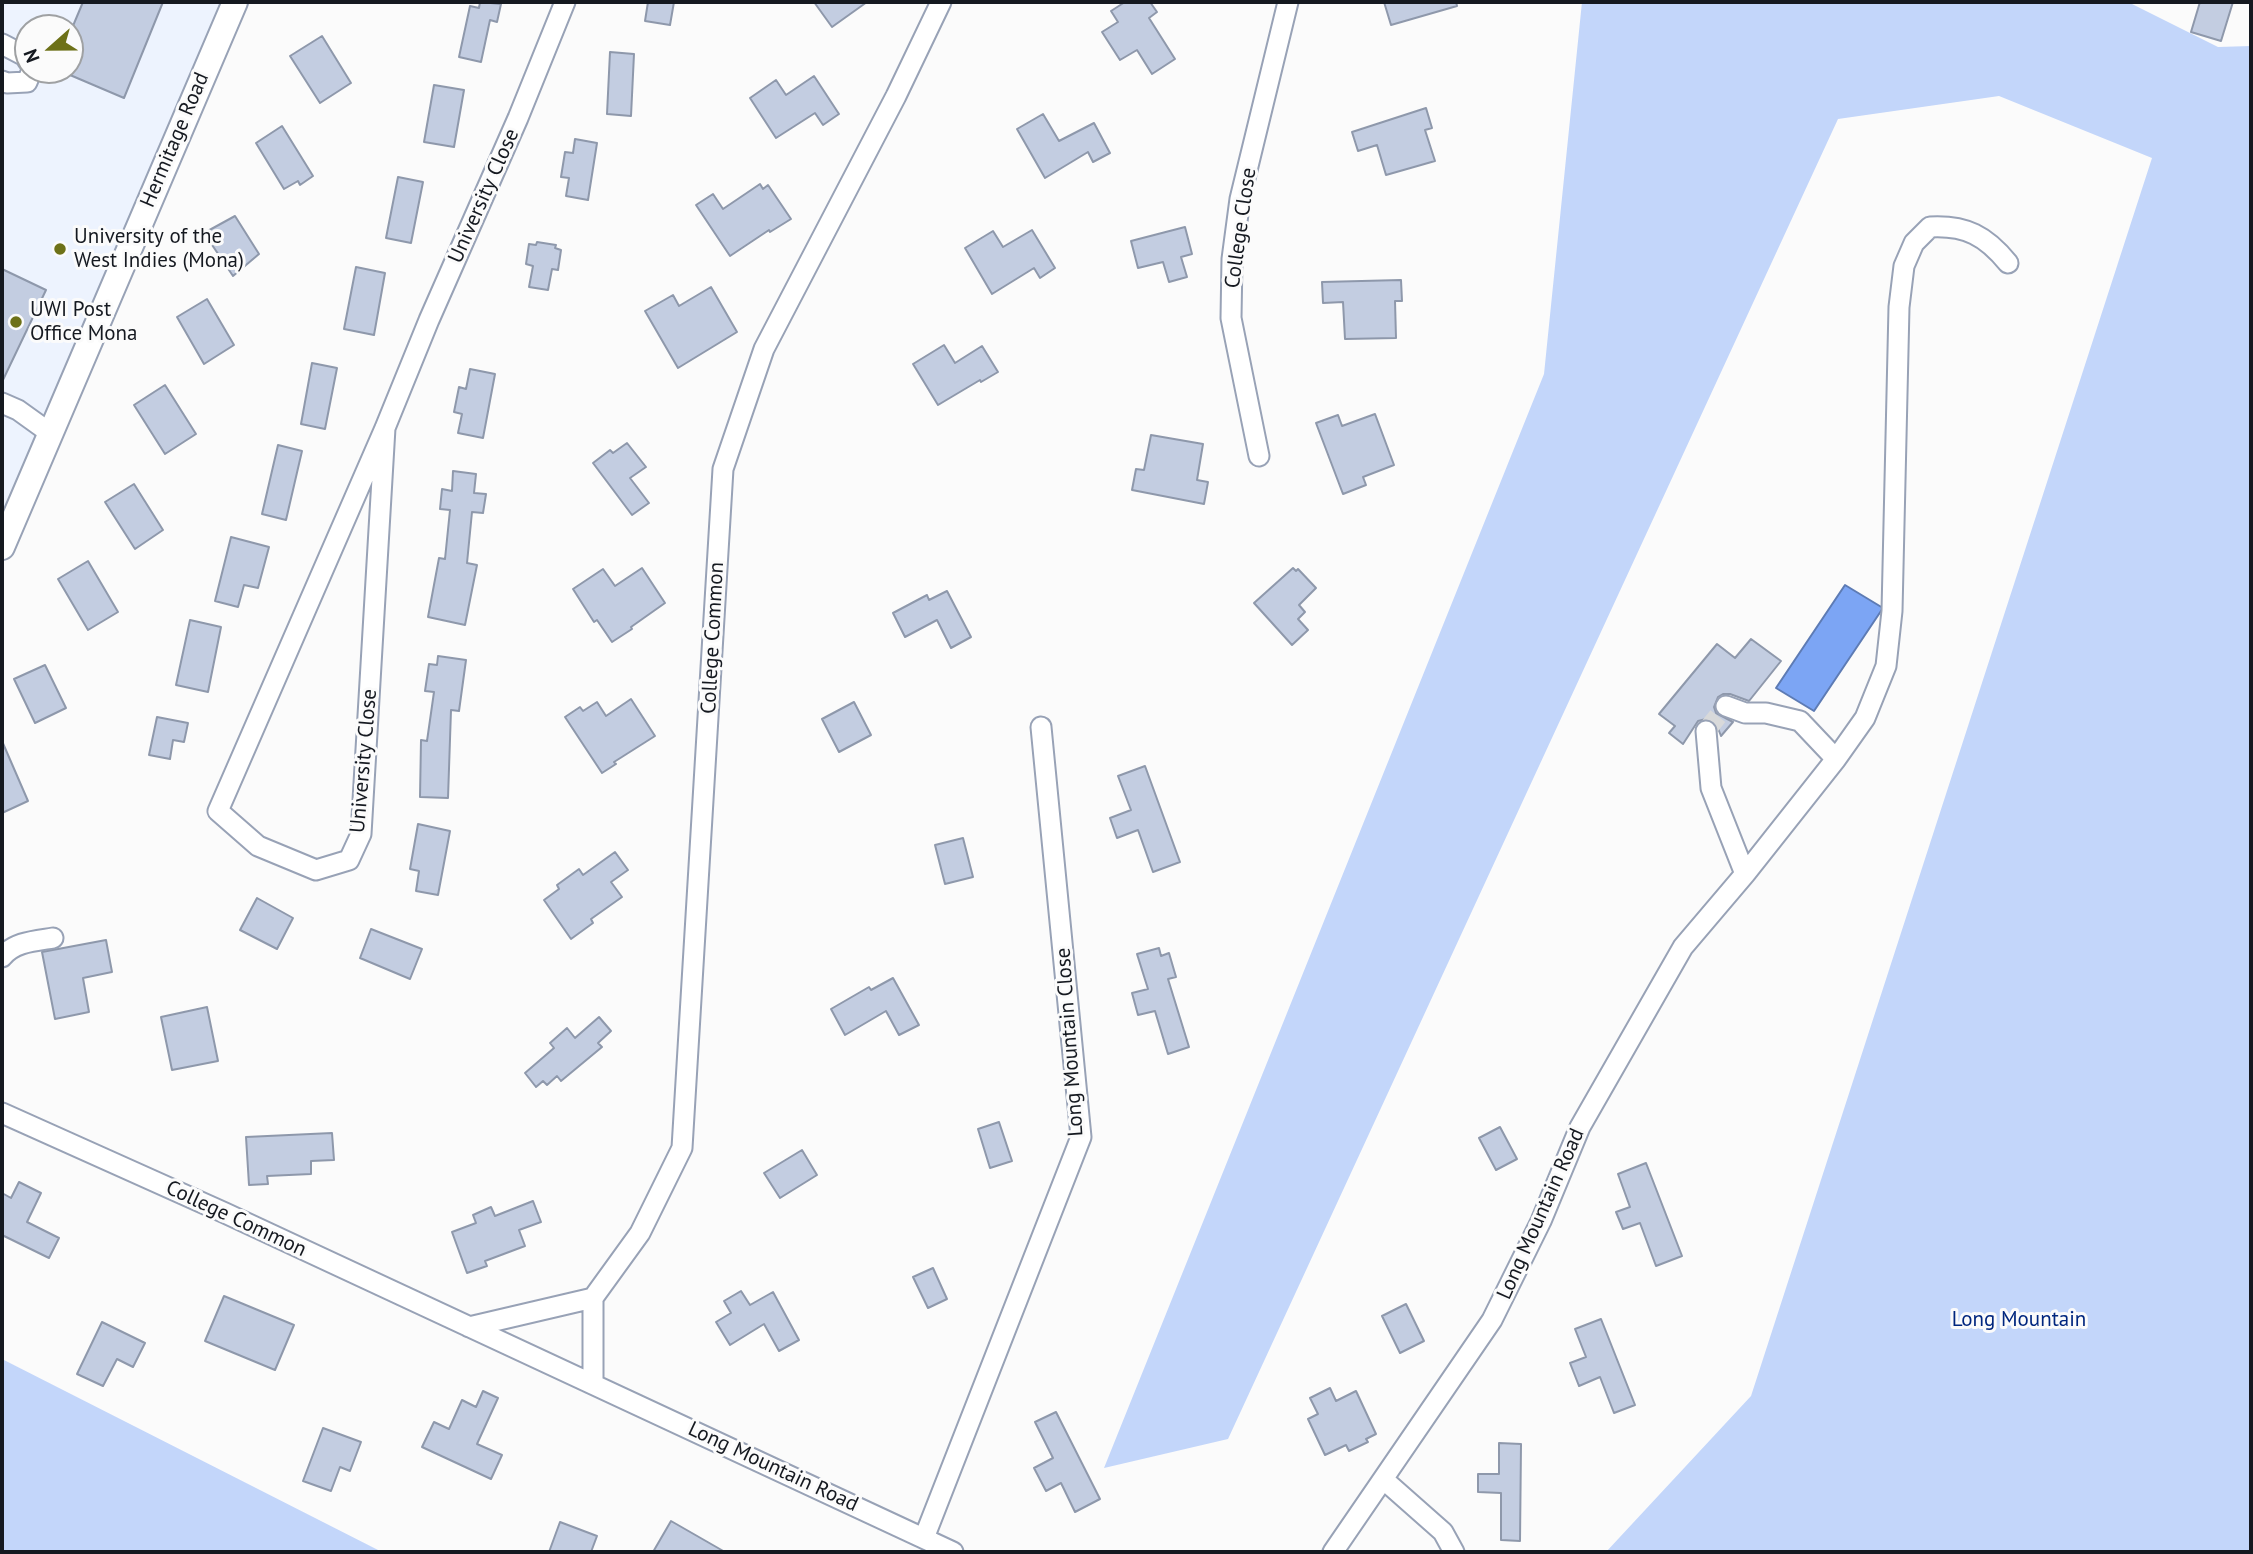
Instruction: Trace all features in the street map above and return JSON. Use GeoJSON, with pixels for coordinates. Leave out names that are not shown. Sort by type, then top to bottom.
{"type":"FeatureCollection","features":[{"type":"Feature","properties":{"kind":"street","name":"Hermitage Road"},"geometry":{"type":"LineString","coordinates":[[2,547],[235,2]]}},
{"type":"Feature","properties":{"kind":"street","name":"University Close"},"geometry":{"type":"LineString","coordinates":[[385,428],[361,834],[349,860],[316,870],[258,846],[218,811],[518,118],[565,2]]}},
{"type":"Feature","properties":{"kind":"street","name":"College Common"},"geometry":{"type":"LineString","coordinates":[[593,1298],[640,1233],[682,1148],[723,469],[764,349],[896,96],[941,2]]}},
{"type":"Feature","properties":{"kind":"street","name":"College Close"},"geometry":{"type":"LineString","coordinates":[[1259,456],[1231,318],[1232,259],[1240,199],[1288,2]]}},
{"type":"Feature","properties":{"kind":"street","name":"Long Mountain Road"},"geometry":{"type":"LineString","coordinates":[[1333,1552],[1492,1320],[1541,1221],[1580,1127],[1683,947],[1745,874],[1865,718],[1886,666],[1892,611],[1899,307],[1904,266],[1914,243],[1930,227],[1947,226],[1968,231],[1991,243],[2008,262]]}},
{"type":"Feature","properties":{"kind":"street"},"geometry":{"type":"LineString","coordinates":[[2,403],[18,410],[50,433]]}},
{"type":"Feature","properties":{"kind":"street"},"geometry":{"type":"LineString","coordinates":[[1726,706],[1745,713],[1766,713],[1800,721],[1836,759]]}},
{"type":"Feature","properties":{"kind":"street","name":"Long Mountain Close"},"geometry":{"type":"LineString","coordinates":[[924,1538],[1081,1137],[1041,727]]}},
{"type":"Feature","properties":{"kind":"street"},"geometry":{"type":"LineString","coordinates":[[1706,731],[1711,788],[1745,874]]}},
{"type":"Feature","properties":{"kind":"street"},"geometry":{"type":"LineString","coordinates":[[2,957],[6,951],[24,942],[53,938]]}},
{"type":"Feature","properties":{"kind":"street","name":"College Common"},"geometry":{"type":"LineString","coordinates":[[2,1113],[593,1383]]}},
{"type":"Feature","properties":{"kind":"street"},"geometry":{"type":"LineString","coordinates":[[469,1327],[593,1298],[593,1383]]}},
{"type":"Feature","properties":{"kind":"street","name":"Long Mountain Road"},"geometry":{"type":"LineString","coordinates":[[593,1383],[953,1552]]}},
{"type":"Feature","properties":{"kind":"street"},"geometry":{"type":"LineString","coordinates":[[1383,1479],[1443,1532],[1454,1552]]}},
{"type":"Feature","properties":{"kind":"shaded area","name":"University of the West Indies (Mona)"},"geometry":{"type":"Polygon","coordinates":[[[2,2],[224,2],[2,525],[2,2]]]}},
{"type":"Feature","properties":{"kind":"green space","name":"Long Mountain"},"geometry":{"type":"Polygon","coordinates":[[[1582,2],[2128,2],[2218,47],[2251,46],[2251,1552],[1606,1552],[1751,1396],[2152,158],[1999,96],[1838,119],[1228,1439],[1104,1468],[1544,374],[1582,2]]]}},
{"type":"Feature","properties":{"kind":"green space"},"geometry":{"type":"Polygon","coordinates":[[[2,1359],[382,1552],[2,1552],[2,1359]]]}},
{"type":"Feature","properties":{"kind":"water"},"geometry":{"type":"Polygon","coordinates":[[[1845,585],[1883,608],[1814,711],[1776,688],[1845,585]]]}},
{"type":"Feature","properties":{"kind":"building"},"geometry":{"type":"Polygon","coordinates":[[[83,2],[163,2],[124,98],[84,81],[84,14],[78,14],[83,2]]]}},
{"type":"Feature","properties":{"kind":"building"},"geometry":{"type":"Polygon","coordinates":[[[480,2],[501,4],[497,22],[490,20],[481,62],[459,57],[470,6],[479,8],[480,2]]]}},
{"type":"Feature","properties":{"kind":"building"},"geometry":{"type":"Polygon","coordinates":[[[648,2],[674,2],[670,25],[645,21],[648,2]]]}},
{"type":"Feature","properties":{"kind":"building"},"geometry":{"type":"Polygon","coordinates":[[[814,2],[867,2],[832,27],[814,2]]]}},
{"type":"Feature","properties":{"kind":"building"},"geometry":{"type":"Polygon","coordinates":[[[1125,2],[1150,2],[1157,12],[1149,18],[1175,59],[1152,74],[1137,50],[1120,60],[1102,32],[1118,22],[1111,11],[1125,2]]]}},
{"type":"Feature","properties":{"kind":"building"},"geometry":{"type":"Polygon","coordinates":[[[1384,2],[1456,2],[1457,6],[1391,25],[1384,2]]]}},
{"type":"Feature","properties":{"kind":"building"},"geometry":{"type":"Polygon","coordinates":[[[2200,2],[2233,2],[2221,41],[2191,32],[2200,2]]]}},
{"type":"Feature","properties":{"kind":"building"},"geometry":{"type":"Polygon","coordinates":[[[322,36],[351,83],[320,103],[290,56],[322,36]]]}},
{"type":"Feature","properties":{"kind":"building"},"geometry":{"type":"Polygon","coordinates":[[[610,52],[634,54],[631,116],[607,114],[610,52]]]}},
{"type":"Feature","properties":{"kind":"building"},"geometry":{"type":"Polygon","coordinates":[[[814,76],[839,114],[823,125],[815,113],[776,138],[750,98],[776,80],[786,95],[814,76]]]}},
{"type":"Feature","properties":{"kind":"building"},"geometry":{"type":"Polygon","coordinates":[[[434,85],[464,90],[454,147],[424,142],[434,85]]]}},
{"type":"Feature","properties":{"kind":"building"},"geometry":{"type":"Polygon","coordinates":[[[1426,108],[1432,128],[1425,130],[1435,161],[1386,175],[1377,145],[1358,151],[1352,132],[1426,108]]]}},
{"type":"Feature","properties":{"kind":"building"},"geometry":{"type":"Polygon","coordinates":[[[1043,114],[1059,141],[1094,123],[1110,153],[1093,162],[1088,152],[1045,178],[1017,129],[1043,114]]]}},
{"type":"Feature","properties":{"kind":"building"},"geometry":{"type":"Polygon","coordinates":[[[282,126],[313,176],[300,185],[298,181],[284,189],[256,143],[282,126]]]}},
{"type":"Feature","properties":{"kind":"building"},"geometry":{"type":"Polygon","coordinates":[[[575,139],[597,143],[588,200],[566,196],[569,178],[561,177],[565,152],[573,153],[575,139]]]}},
{"type":"Feature","properties":{"kind":"building"},"geometry":{"type":"Polygon","coordinates":[[[398,177],[423,182],[411,243],[386,238],[398,177]]]}},
{"type":"Feature","properties":{"kind":"building"},"geometry":{"type":"Polygon","coordinates":[[[760,184],[763,189],[768,185],[791,219],[730,256],[696,205],[713,194],[723,209],[760,184]]]}},
{"type":"Feature","properties":{"kind":"building"},"geometry":{"type":"Polygon","coordinates":[[[235,216],[259,254],[233,276],[204,233],[235,216]]]}},
{"type":"Feature","properties":{"kind":"building"},"geometry":{"type":"Polygon","coordinates":[[[1185,227],[1192,254],[1181,257],[1187,277],[1169,282],[1163,262],[1138,268],[1131,241],[1185,227]]]}},
{"type":"Feature","properties":{"kind":"building"},"geometry":{"type":"Polygon","coordinates":[[[1032,230],[1055,268],[1040,278],[1034,268],[992,294],[965,248],[993,231],[1003,247],[1032,230]]]}},
{"type":"Feature","properties":{"kind":"building"},"geometry":{"type":"Polygon","coordinates":[[[537,242],[556,245],[555,248],[561,250],[558,270],[552,269],[548,290],[529,287],[533,266],[526,264],[529,244],[536,245],[537,242]]]}},
{"type":"Feature","properties":{"kind":"building"},"geometry":{"type":"Polygon","coordinates":[[[356,267],[385,273],[374,335],[344,329],[356,267]]]}},
{"type":"Feature","properties":{"kind":"building","name":"UWI Post Office Mona"},"geometry":{"type":"Polygon","coordinates":[[[2,269],[46,290],[2,382],[2,269]]]}},
{"type":"Feature","properties":{"kind":"building"},"geometry":{"type":"Polygon","coordinates":[[[1401,280],[1402,301],[1395,301],[1396,338],[1345,339],[1343,302],[1323,303],[1322,282],[1401,280]]]}},
{"type":"Feature","properties":{"kind":"building"},"geometry":{"type":"Polygon","coordinates":[[[711,287],[737,332],[678,368],[645,311],[673,295],[679,306],[711,287]]]}},
{"type":"Feature","properties":{"kind":"building"},"geometry":{"type":"Polygon","coordinates":[[[207,299],[234,345],[204,364],[177,317],[207,299]]]}},
{"type":"Feature","properties":{"kind":"building"},"geometry":{"type":"Polygon","coordinates":[[[944,345],[955,363],[982,346],[998,372],[938,405],[913,364],[944,345]]]}},
{"type":"Feature","properties":{"kind":"building"},"geometry":{"type":"Polygon","coordinates":[[[312,363],[337,368],[325,429],[301,424],[312,363]]]}},
{"type":"Feature","properties":{"kind":"building"},"geometry":{"type":"Polygon","coordinates":[[[470,369],[495,374],[483,438],[458,433],[462,414],[454,412],[459,387],[466,389],[470,369]]]}},
{"type":"Feature","properties":{"kind":"building"},"geometry":{"type":"Polygon","coordinates":[[[165,385],[196,434],[165,454],[134,405],[165,385]]]}},
{"type":"Feature","properties":{"kind":"building"},"geometry":{"type":"Polygon","coordinates":[[[1375,414],[1394,465],[1363,477],[1366,485],[1343,494],[1316,423],[1338,415],[1342,426],[1375,414]]]}},
{"type":"Feature","properties":{"kind":"building"},"geometry":{"type":"Polygon","coordinates":[[[1151,435],[1203,444],[1197,480],[1208,482],[1204,504],[1132,490],[1136,469],[1144,470],[1151,435]]]}},
{"type":"Feature","properties":{"kind":"building"},"geometry":{"type":"Polygon","coordinates":[[[627,443],[646,467],[630,478],[649,503],[632,515],[593,463],[610,450],[613,453],[627,443]]]}},
{"type":"Feature","properties":{"kind":"building"},"geometry":{"type":"Polygon","coordinates":[[[278,445],[302,451],[286,520],[262,514],[278,445]]]}},
{"type":"Feature","properties":{"kind":"building"},"geometry":{"type":"Polygon","coordinates":[[[453,471],[476,474],[474,493],[486,494],[483,513],[472,512],[467,563],[477,565],[465,625],[428,617],[439,558],[445,559],[450,510],[440,509],[442,489],[452,491],[453,471]]]}},
{"type":"Feature","properties":{"kind":"building"},"geometry":{"type":"Polygon","coordinates":[[[134,484],[163,530],[135,549],[105,502],[134,484]]]}},
{"type":"Feature","properties":{"kind":"building"},"geometry":{"type":"Polygon","coordinates":[[[231,537],[269,547],[258,588],[244,585],[238,607],[215,601],[231,537]]]}},
{"type":"Feature","properties":{"kind":"building"},"geometry":{"type":"Polygon","coordinates":[[[88,561],[118,612],[88,630],[58,579],[88,561]]]}},
{"type":"Feature","properties":{"kind":"building"},"geometry":{"type":"Polygon","coordinates":[[[642,568],[665,603],[612,642],[597,620],[594,622],[573,589],[603,569],[615,586],[642,568]]]}},
{"type":"Feature","properties":{"kind":"building"},"geometry":{"type":"Polygon","coordinates":[[[1293,568],[1296,571],[1298,569],[1316,588],[1299,605],[1305,612],[1298,619],[1308,630],[1292,645],[1254,603],[1293,568]]]}},
{"type":"Feature","properties":{"kind":"building"},"geometry":{"type":"Polygon","coordinates":[[[947,591],[971,637],[951,648],[937,620],[905,637],[893,613],[927,595],[929,600],[947,591]]]}},
{"type":"Feature","properties":{"kind":"building"},"geometry":{"type":"Polygon","coordinates":[[[190,620],[221,627],[208,692],[176,685],[190,620]]]}},
{"type":"Feature","properties":{"kind":"building"},"geometry":{"type":"Polygon","coordinates":[[[1751,639],[1781,661],[1749,701],[1730,694],[1718,697],[1714,707],[1716,713],[1733,722],[1721,736],[1716,723],[1706,719],[1698,721],[1683,744],[1669,733],[1675,726],[1659,714],[1717,644],[1735,658],[1751,639]]]}},
{"type":"Feature","properties":{"kind":"building"},"geometry":{"type":"Polygon","coordinates":[[[438,656],[466,660],[459,711],[451,710],[448,798],[420,797],[421,740],[427,741],[434,692],[425,691],[429,664],[437,665],[438,656]]]}},
{"type":"Feature","properties":{"kind":"building"},"geometry":{"type":"Polygon","coordinates":[[[45,665],[66,708],[35,723],[14,679],[45,665]]]}},
{"type":"Feature","properties":{"kind":"building"},"geometry":{"type":"Polygon","coordinates":[[[631,699],[655,736],[614,762],[616,764],[602,773],[565,717],[580,707],[583,711],[597,702],[606,716],[631,699]]]}},
{"type":"Feature","properties":{"kind":"building"},"geometry":{"type":"Polygon","coordinates":[[[854,702],[871,735],[839,752],[822,719],[854,702]]]}},
{"type":"Feature","properties":{"kind":"building"},"geometry":{"type":"Polygon","coordinates":[[[157,717],[188,723],[184,742],[173,740],[170,759],[149,755],[157,717]]]}},
{"type":"Feature","properties":{"kind":"building"},"geometry":{"type":"Polygon","coordinates":[[[2,741],[28,801],[2,813],[2,741]]]}},
{"type":"Feature","properties":{"kind":"building"},"geometry":{"type":"Polygon","coordinates":[[[1145,766],[1180,862],[1153,872],[1138,830],[1117,838],[1110,818],[1131,810],[1118,776],[1145,766]]]}},
{"type":"Feature","properties":{"kind":"building"},"geometry":{"type":"Polygon","coordinates":[[[418,824],[450,831],[438,895],[416,891],[419,871],[410,869],[418,824]]]}},
{"type":"Feature","properties":{"kind":"building"},"geometry":{"type":"Polygon","coordinates":[[[963,838],[973,877],[945,884],[935,845],[963,838]]]}},
{"type":"Feature","properties":{"kind":"building"},"geometry":{"type":"Polygon","coordinates":[[[615,852],[628,870],[611,882],[622,897],[591,919],[593,923],[571,939],[544,900],[559,889],[557,885],[579,869],[583,875],[615,852]]]}},
{"type":"Feature","properties":{"kind":"building"},"geometry":{"type":"Polygon","coordinates":[[[257,898],[293,918],[277,949],[240,930],[257,898]]]}},
{"type":"Feature","properties":{"kind":"building"},"geometry":{"type":"Polygon","coordinates":[[[371,929],[422,949],[410,979],[360,958],[371,929]]]}},
{"type":"Feature","properties":{"kind":"building"},"geometry":{"type":"Polygon","coordinates":[[[106,940],[112,972],[83,978],[89,1012],[55,1019],[42,952],[106,940]]]}},
{"type":"Feature","properties":{"kind":"building"},"geometry":{"type":"Polygon","coordinates":[[[1159,948],[1161,956],[1169,953],[1176,977],[1168,979],[1189,1047],[1168,1054],[1155,1011],[1138,1015],[1132,993],[1148,989],[1137,954],[1159,948]]]}},
{"type":"Feature","properties":{"kind":"building"},"geometry":{"type":"Polygon","coordinates":[[[893,978],[919,1025],[899,1035],[886,1011],[845,1035],[831,1009],[869,987],[871,990],[893,978]]]}},
{"type":"Feature","properties":{"kind":"building"},"geometry":{"type":"Polygon","coordinates":[[[207,1007],[218,1061],[172,1070],[161,1017],[207,1007]]]}},
{"type":"Feature","properties":{"kind":"building"},"geometry":{"type":"Polygon","coordinates":[[[599,1017],[611,1031],[598,1043],[602,1047],[561,1081],[557,1076],[547,1085],[543,1081],[536,1087],[525,1073],[554,1048],[550,1043],[567,1028],[575,1038],[599,1017]]]}},
{"type":"Feature","properties":{"kind":"building"},"geometry":{"type":"Polygon","coordinates":[[[999,1122],[1012,1161],[990,1168],[978,1129],[999,1122]]]}},
{"type":"Feature","properties":{"kind":"building"},"geometry":{"type":"Polygon","coordinates":[[[1500,1127],[1517,1159],[1496,1170],[1479,1138],[1500,1127]]]}},
{"type":"Feature","properties":{"kind":"building"},"geometry":{"type":"Polygon","coordinates":[[[332,1133],[334,1160],[311,1161],[311,1174],[267,1176],[268,1184],[249,1185],[246,1137],[332,1133]]]}},
{"type":"Feature","properties":{"kind":"building"},"geometry":{"type":"Polygon","coordinates":[[[802,1150],[817,1175],[780,1198],[764,1173],[802,1150]]]}},
{"type":"Feature","properties":{"kind":"building"},"geometry":{"type":"Polygon","coordinates":[[[1646,1163],[1682,1256],[1656,1266],[1640,1223],[1623,1229],[1616,1212],[1630,1207],[1618,1174],[1646,1163]]]}},
{"type":"Feature","properties":{"kind":"building"},"geometry":{"type":"Polygon","coordinates":[[[19,1182],[41,1193],[27,1222],[59,1238],[49,1258],[2,1235],[2,1193],[11,1198],[19,1182]]]}},
{"type":"Feature","properties":{"kind":"building"},"geometry":{"type":"Polygon","coordinates":[[[533,1201],[541,1222],[519,1230],[525,1246],[485,1261],[487,1266],[467,1273],[452,1232],[476,1223],[473,1215],[491,1207],[495,1216],[533,1201]]]}},
{"type":"Feature","properties":{"kind":"building"},"geometry":{"type":"Polygon","coordinates":[[[933,1268],[947,1299],[928,1308],[913,1277],[933,1268]]]}},
{"type":"Feature","properties":{"kind":"building"},"geometry":{"type":"Polygon","coordinates":[[[741,1291],[750,1305],[773,1292],[799,1340],[779,1351],[764,1324],[730,1345],[716,1322],[731,1313],[724,1301],[741,1291]]]}},
{"type":"Feature","properties":{"kind":"building"},"geometry":{"type":"Polygon","coordinates":[[[224,1296],[294,1325],[275,1370],[205,1341],[224,1296]]]}},
{"type":"Feature","properties":{"kind":"building"},"geometry":{"type":"Polygon","coordinates":[[[1406,1304],[1424,1341],[1400,1353],[1382,1316],[1406,1304]]]}},
{"type":"Feature","properties":{"kind":"building"},"geometry":{"type":"Polygon","coordinates":[[[1601,1319],[1635,1405],[1614,1413],[1600,1377],[1579,1386],[1570,1363],[1586,1357],[1575,1329],[1601,1319]]]}},
{"type":"Feature","properties":{"kind":"building"},"geometry":{"type":"Polygon","coordinates":[[[102,1322],[145,1343],[133,1367],[117,1359],[103,1386],[77,1374],[102,1322]]]}},
{"type":"Feature","properties":{"kind":"building"},"geometry":{"type":"Polygon","coordinates":[[[1330,1388],[1336,1401],[1356,1391],[1376,1434],[1366,1439],[1368,1442],[1349,1451],[1346,1445],[1325,1455],[1308,1419],[1318,1414],[1310,1398],[1330,1388]]]}},
{"type":"Feature","properties":{"kind":"building"},"geometry":{"type":"Polygon","coordinates":[[[483,1391],[498,1398],[477,1444],[502,1455],[491,1479],[422,1447],[434,1422],[449,1429],[462,1400],[476,1407],[483,1391]]]}},
{"type":"Feature","properties":{"kind":"building"},"geometry":{"type":"Polygon","coordinates":[[[1056,1412],[1100,1499],[1075,1512],[1061,1483],[1046,1491],[1034,1468],[1053,1458],[1035,1422],[1056,1412]]]}},
{"type":"Feature","properties":{"kind":"building"},"geometry":{"type":"Polygon","coordinates":[[[323,1428],[361,1442],[350,1471],[340,1467],[331,1491],[303,1481],[323,1428]]]}},
{"type":"Feature","properties":{"kind":"building"},"geometry":{"type":"Polygon","coordinates":[[[1499,1443],[1521,1444],[1520,1541],[1501,1540],[1501,1493],[1478,1492],[1478,1474],[1499,1474],[1499,1443]]]}},
{"type":"Feature","properties":{"kind":"building"},"geometry":{"type":"Polygon","coordinates":[[[671,1521],[725,1552],[653,1552],[671,1521]]]}},
{"type":"Feature","properties":{"kind":"building"},"geometry":{"type":"Polygon","coordinates":[[[560,1522],[597,1536],[591,1552],[549,1552],[560,1522]]]}},
{"type":"Feature","properties":{"kind":"tunnel"},"geometry":{"type":"LineString","coordinates":[[1706,731],[1726,706]]}},
{"type":"Feature","properties":{"kind":"place","name":"University of the West Indies (Mona)"},"geometry":{"type":"Point","coordinates":[60,249]}},
{"type":"Feature","properties":{"kind":"place","name":"UWI Post Office Mona"},"geometry":{"type":"Point","coordinates":[16,322]}}]}
